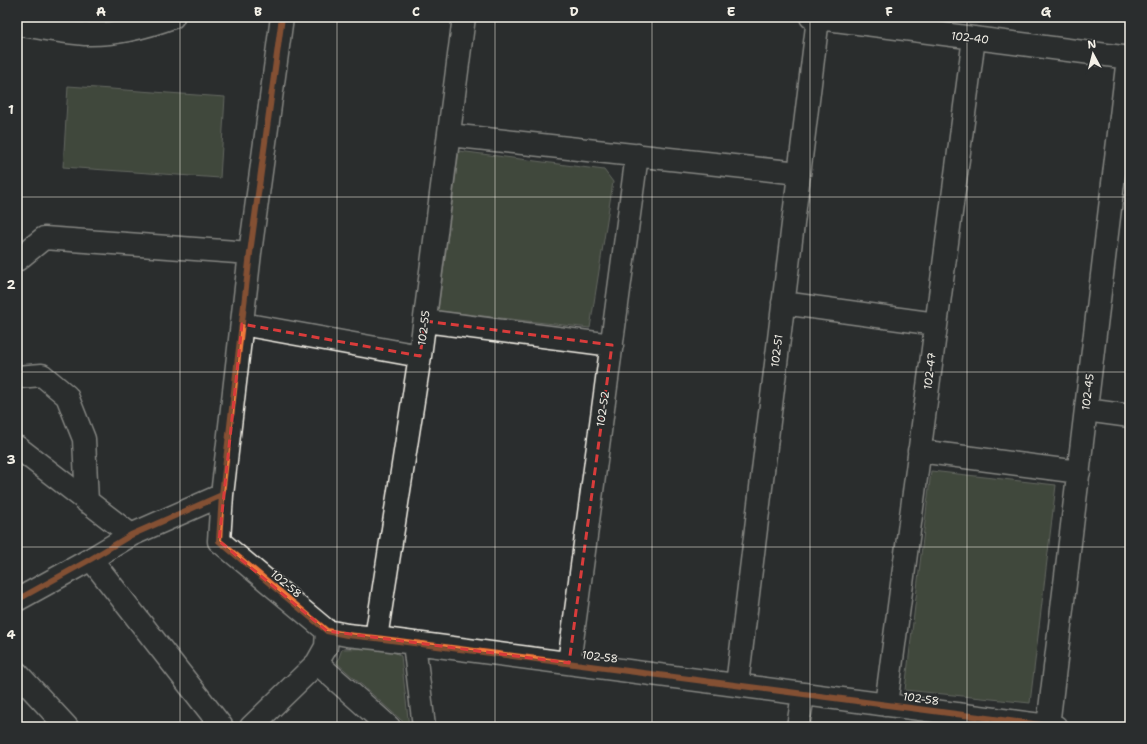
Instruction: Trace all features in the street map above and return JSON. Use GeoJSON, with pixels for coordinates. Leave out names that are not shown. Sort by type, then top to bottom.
{"type":"FeatureCollection","features":[{"type":"Feature","properties":{"kind":"street"},"geometry":{"type":"LineString","coordinates":[[17,24],[46,30],[86,34],[120,32],[157,23],[173,17]]}},
{"type":"Feature","properties":{"kind":"street"},"geometry":{"type":"LineString","coordinates":[[17,600],[131,535],[222,495],[250,252],[282,17]]}},
{"type":"Feature","properties":{"kind":"street","name":"102-55"},"geometry":{"type":"LineString","coordinates":[[376,638],[425,321],[464,17]]}},
{"type":"Feature","properties":{"kind":"street","name":"102-40"},"geometry":{"type":"LineString","coordinates":[[814,17],[848,19],[974,38],[1129,58]]}},
{"type":"Feature","properties":{"kind":"street","name":"102-51"},"geometry":{"type":"LineString","coordinates":[[737,685],[799,173],[814,17]]}},
{"type":"Feature","properties":{"kind":"street","name":"102-47"},"geometry":{"type":"LineString","coordinates":[[886,705],[974,38]]}},
{"type":"Feature","properties":{"kind":"street","name":"102-45"},"geometry":{"type":"LineString","coordinates":[[1052,727],[1086,410],[1129,58]]}},
{"type":"Feature","properties":{"kind":"street"},"geometry":{"type":"LineString","coordinates":[[449,135],[799,173]]}},
{"type":"Feature","properties":{"kind":"street","name":"102-52"},"geometry":{"type":"LineString","coordinates":[[569,663],[637,155]]}},
{"type":"Feature","properties":{"kind":"street"},"geometry":{"type":"LineString","coordinates":[[17,260],[44,238],[250,252]]}},
{"type":"Feature","properties":{"kind":"street"},"geometry":{"type":"LineString","coordinates":[[783,303],[936,324]]}},
{"type":"Feature","properties":{"kind":"street"},"geometry":{"type":"LineString","coordinates":[[425,321],[612,345]]}},
{"type":"Feature","properties":{"kind":"street"},"geometry":{"type":"LineString","coordinates":[[242,324],[420,356]]}},
{"type":"Feature","properties":{"kind":"street"},"geometry":{"type":"LineString","coordinates":[[17,377],[42,375],[67,396],[84,439],[87,502]]}},
{"type":"Feature","properties":{"kind":"street"},"geometry":{"type":"LineString","coordinates":[[1086,410],[1130,416]]}},
{"type":"Feature","properties":{"kind":"street"},"geometry":{"type":"LineString","coordinates":[[17,447],[131,535]]}},
{"type":"Feature","properties":{"kind":"street"},"geometry":{"type":"LineString","coordinates":[[919,451],[1079,472]]}},
{"type":"Feature","properties":{"kind":"street","name":"102-58"},"geometry":{"type":"LineString","coordinates":[[222,495],[219,541],[327,631],[347,635],[886,705],[960,721],[1052,727]]}},
{"type":"Feature","properties":{"kind":"street"},"geometry":{"type":"LineString","coordinates":[[91,559],[222,727]]}},
{"type":"Feature","properties":{"kind":"street"},"geometry":{"type":"LineString","coordinates":[[251,727],[317,663],[326,647],[327,631]]}},
{"type":"Feature","properties":{"kind":"street"},"geometry":{"type":"LineString","coordinates":[[414,643],[424,727]]}},
{"type":"Feature","properties":{"kind":"street"},"geometry":{"type":"LineString","coordinates":[[317,663],[389,727]]}},
{"type":"Feature","properties":{"kind":"street"},"geometry":{"type":"LineString","coordinates":[[17,673],[67,727]]}},
{"type":"Feature","properties":{"kind":"street"},"geometry":{"type":"LineString","coordinates":[[798,727],[803,694]]}},
{"type":"Feature","properties":{"kind":"highlighted area"},"geometry":{"type":"Polygon","coordinates":[[[425,321],[612,345],[569,663],[327,631],[219,541],[242,324],[420,356],[425,321]]]}},
{"type":"Feature","properties":{"kind":"green space"},"geometry":{"type":"Polygon","coordinates":[[[68,86],[225,97],[220,178],[63,167],[68,86]]]}},
{"type":"Feature","properties":{"kind":"green space"},"geometry":{"type":"Polygon","coordinates":[[[459,151],[604,170],[613,182],[590,328],[438,311],[459,151]]]}},
{"type":"Feature","properties":{"kind":"green space"},"geometry":{"type":"Polygon","coordinates":[[[931,471],[1056,485],[1030,703],[905,690],[931,471]]]}},
{"type":"Feature","properties":{"kind":"green space"},"geometry":{"type":"Polygon","coordinates":[[[387,648],[401,656],[409,727],[337,663],[342,649],[387,648]]]}},
{"type":"Feature","properties":{"kind":"cycle path"},"geometry":{"type":"LineString","coordinates":[[17,600],[131,535],[222,495],[250,253],[282,17]]}},
{"type":"Feature","properties":{"kind":"cycle path"},"geometry":{"type":"LineString","coordinates":[[222,495],[219,541],[327,631],[347,635],[1056,727]]}}]}
